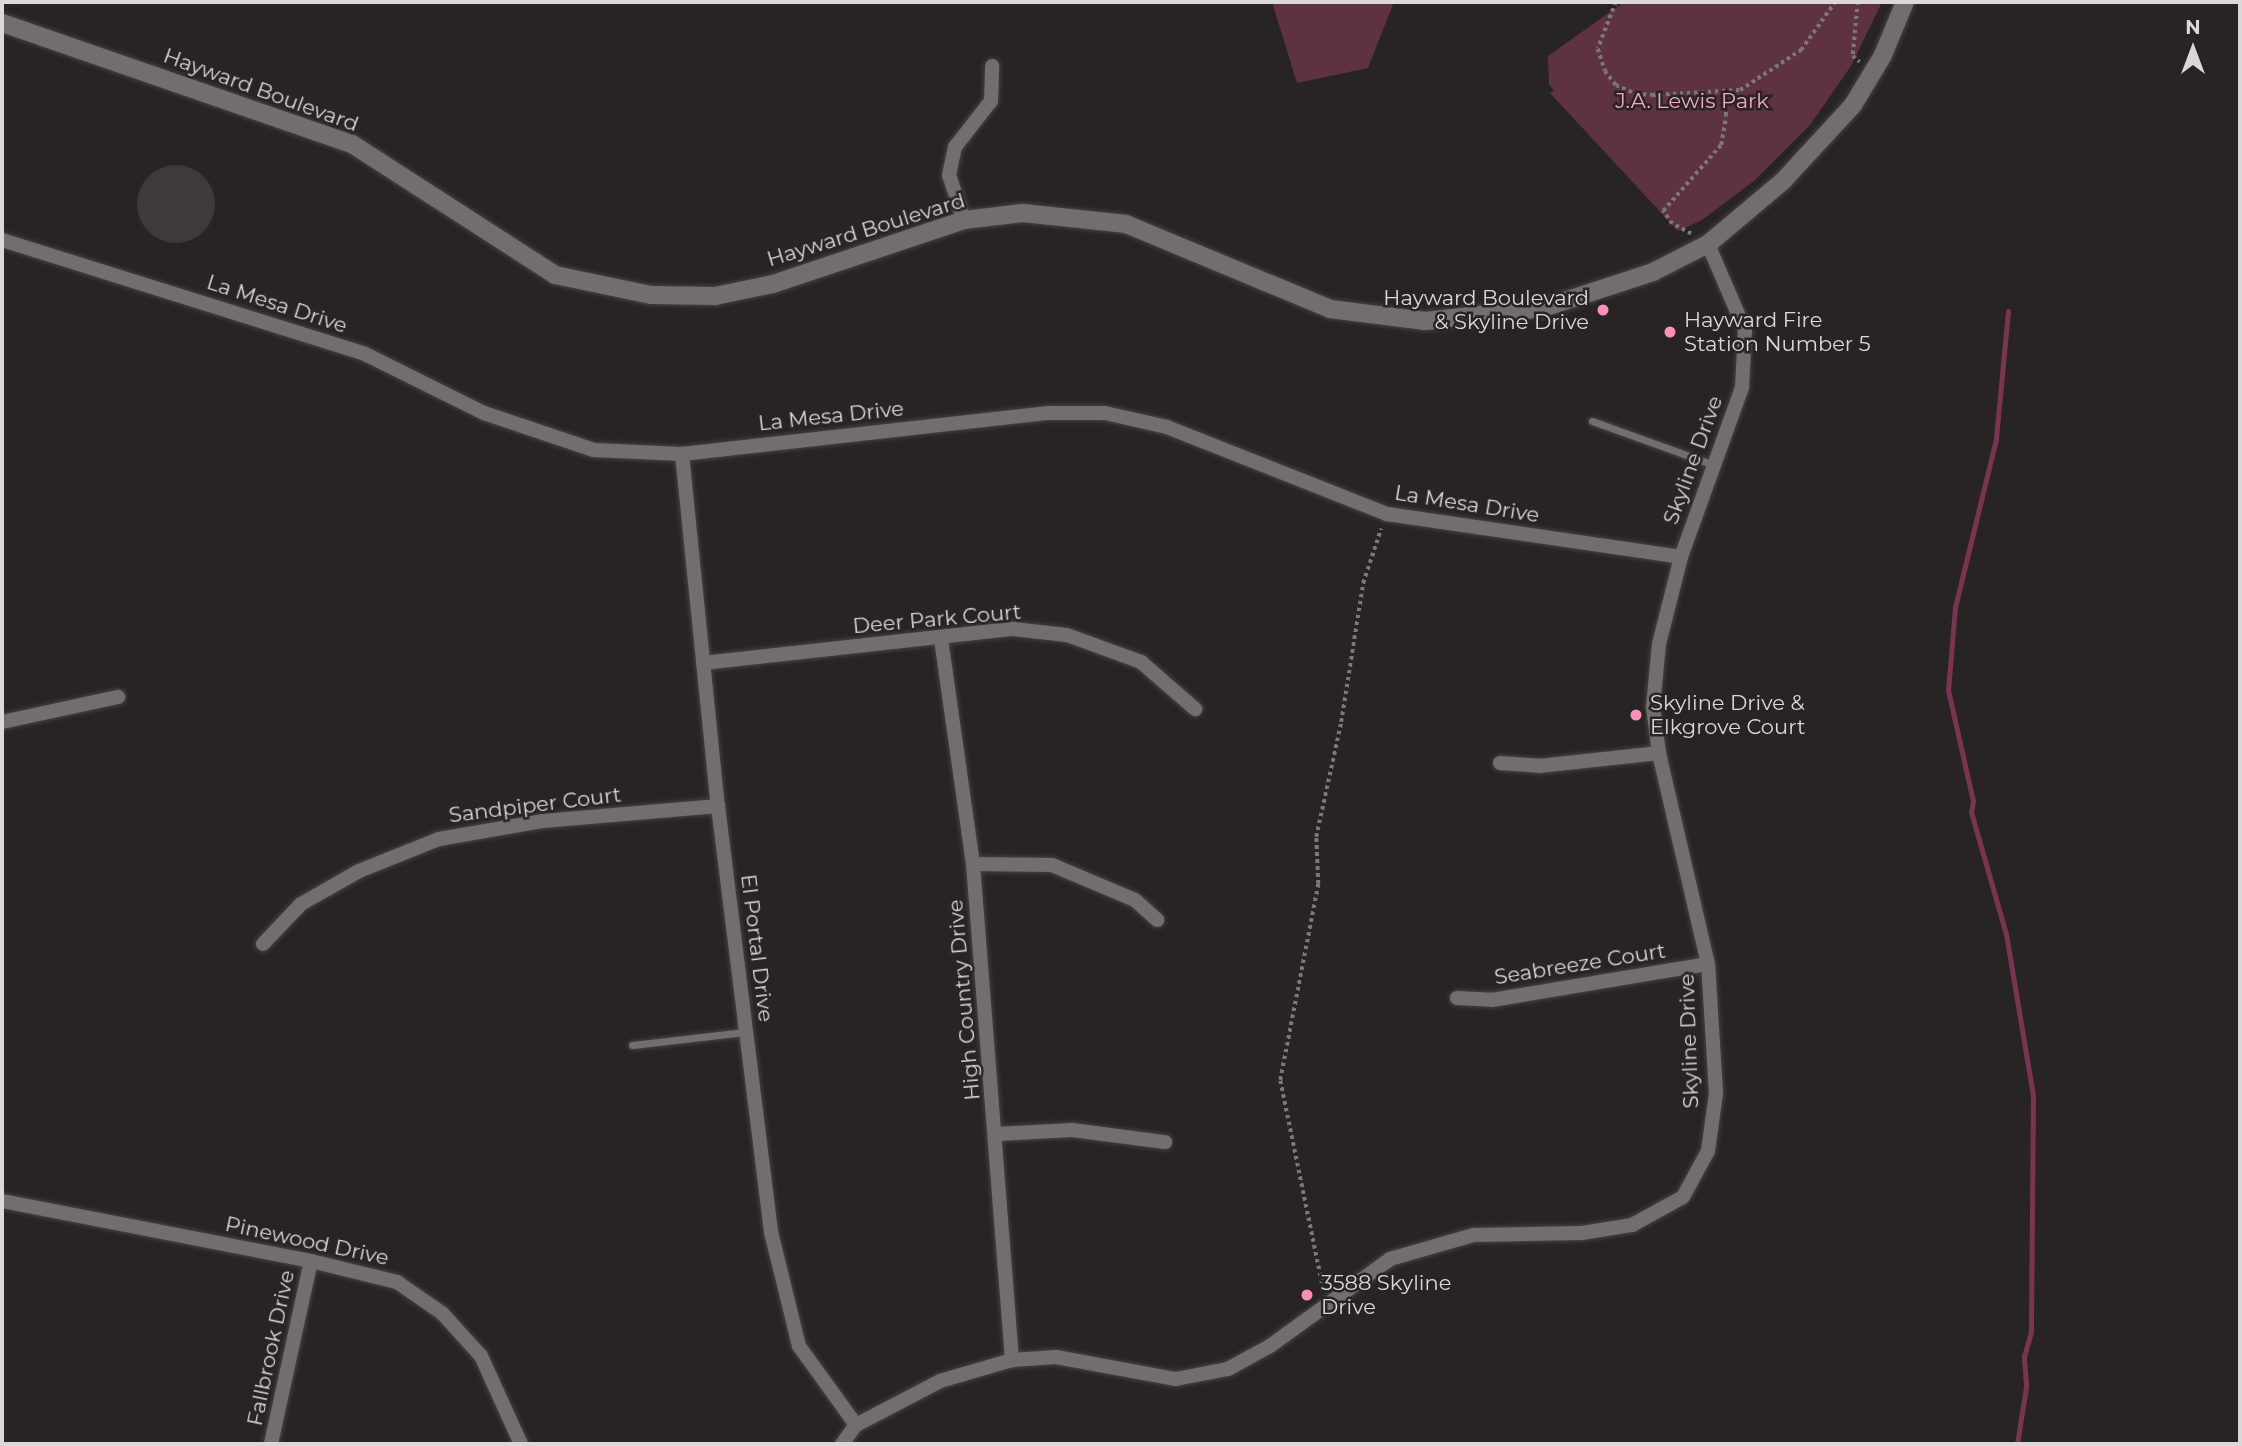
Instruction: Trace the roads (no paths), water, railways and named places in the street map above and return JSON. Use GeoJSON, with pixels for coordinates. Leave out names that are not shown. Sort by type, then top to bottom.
{"type":"FeatureCollection","features":[{"type":"Feature","properties":{"kind":"main road","name":"Hayward Boulevard"},"geometry":{"type":"LineString","coordinates":[[2,23],[352,144],[419,184],[486,234],[555,275],[651,295],[715,296],[772,284],[964,220],[1023,213],[1126,224],[1330,309],[1425,320],[1543,307],[1653,272],[1708,244],[1782,182],[1853,105],[1872,73],[1905,2]]}},
{"type":"Feature","properties":{"kind":"street"},"geometry":{"type":"LineString","coordinates":[[964,220],[949,175],[955,147],[991,102],[992,66]]}},
{"type":"Feature","properties":{"kind":"street","name":"La Mesa Drive"},"geometry":{"type":"LineString","coordinates":[[2,240],[365,354],[484,413],[594,450],[682,454],[1049,413],[1105,413],[1167,428],[1387,514],[1681,557]]}},
{"type":"Feature","properties":{"kind":"street","name":"Skyline Drive"},"geometry":{"type":"LineString","coordinates":[[842,1444],[856,1425],[940,1381],[1012,1360],[1056,1357],[1176,1379],[1227,1369],[1270,1346],[1390,1259],[1473,1235],[1582,1233],[1632,1225],[1683,1197],[1708,1150],[1716,1093],[1708,964],[1659,754],[1653,707],[1659,643],[1681,557],[1742,388],[1745,330],[1708,244]]}},
{"type":"Feature","properties":{"kind":"street","name":"El Portal Drive"},"geometry":{"type":"LineString","coordinates":[[682,454],[718,806],[771,1232],[799,1346],[856,1425]]}},
{"type":"Feature","properties":{"kind":"street","name":"Deer Park Court"},"geometry":{"type":"LineString","coordinates":[[703,663],[1013,629],[1067,635],[1141,662],[1195,709]]}},
{"type":"Feature","properties":{"kind":"street","name":"High Country Drive"},"geometry":{"type":"LineString","coordinates":[[941,639],[973,864],[997,1135],[1012,1360]]}},
{"type":"Feature","properties":{"kind":"street"},"geometry":{"type":"LineString","coordinates":[[2,722],[118,697]]}},
{"type":"Feature","properties":{"kind":"street"},"geometry":{"type":"LineString","coordinates":[[1500,764],[1539,766],[1659,754]]}},
{"type":"Feature","properties":{"kind":"street","name":"Sandpiper Court"},"geometry":{"type":"LineString","coordinates":[[262,944],[301,904],[359,871],[439,839],[543,821],[718,806]]}},
{"type":"Feature","properties":{"kind":"street"},"geometry":{"type":"LineString","coordinates":[[973,864],[1052,865],[1135,900],[1157,920]]}},
{"type":"Feature","properties":{"kind":"street","name":"Seabreeze Court"},"geometry":{"type":"LineString","coordinates":[[1457,998],[1492,1000],[1708,964]]}},
{"type":"Feature","properties":{"kind":"street"},"geometry":{"type":"LineString","coordinates":[[997,1135],[1072,1130],[1165,1142]]}},
{"type":"Feature","properties":{"kind":"street","name":"Pinewood Drive"},"geometry":{"type":"LineString","coordinates":[[2,1201],[311,1261],[397,1282],[442,1313],[481,1356],[521,1444]]}},
{"type":"Feature","properties":{"kind":"street","name":"Fallbrook Drive"},"geometry":{"type":"LineString","coordinates":[[271,1444],[311,1261]]}},
{"type":"Feature","properties":{"kind":"lane"},"geometry":{"type":"LineString","coordinates":[[1592,421],[1714,465]]}},
{"type":"Feature","properties":{"kind":"lane"},"geometry":{"type":"LineString","coordinates":[[632,1045],[746,1032]]}},
{"type":"Feature","properties":{"kind":"waterway"},"geometry":{"type":"LineString","coordinates":[[2008,311],[1996,439],[1955,607],[1948,690],[1973,801],[1971,812],[2006,934],[2033,1095],[2031,1332],[2024,1357],[2026,1387],[2017,1444]]}},
{"type":"Feature","properties":{"kind":"place","name":"Hayward Boulevard & Skyline Drive"},"geometry":{"type":"Point","coordinates":[1603,310]}},
{"type":"Feature","properties":{"kind":"place","name":"Hayward Fire Station Number 5"},"geometry":{"type":"Point","coordinates":[1670,332]}},
{"type":"Feature","properties":{"kind":"place","name":"Skyline Drive & Elkgrove Court"},"geometry":{"type":"Point","coordinates":[1636,715]}},
{"type":"Feature","properties":{"kind":"place","name":"3588 Skyline Drive"},"geometry":{"type":"Point","coordinates":[1307,1295]}},
{"type":"Feature","properties":{"kind":"park label","name":"J.A. Lewis Park"},"geometry":{"type":"Point","coordinates":[1692,101]}}]}
